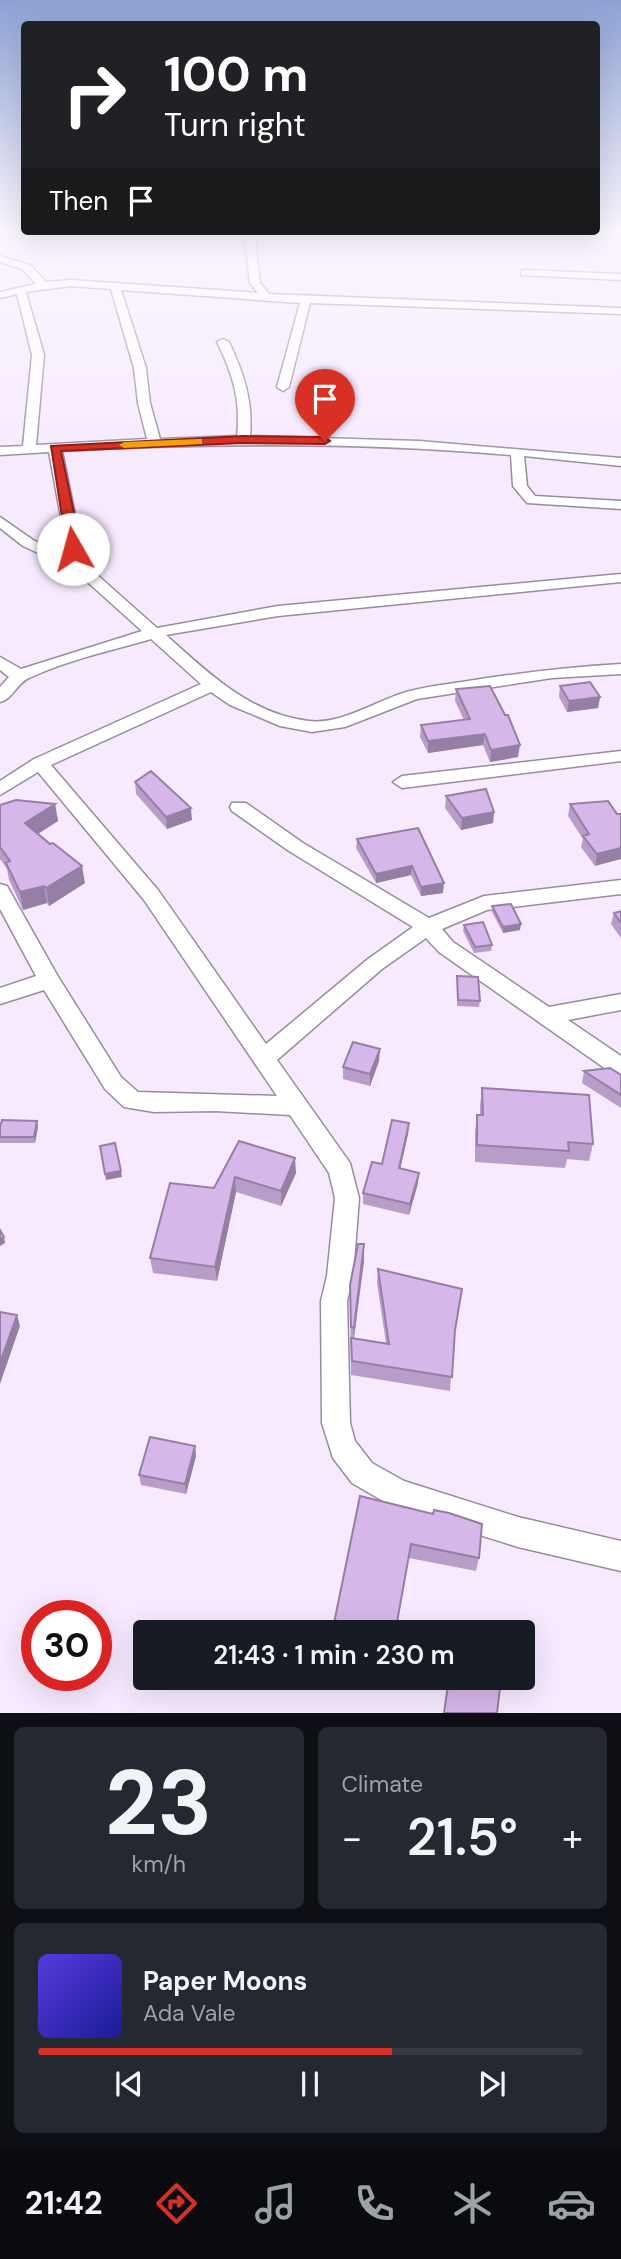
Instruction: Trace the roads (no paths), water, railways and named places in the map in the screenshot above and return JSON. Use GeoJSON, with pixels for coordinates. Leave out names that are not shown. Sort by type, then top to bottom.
{"type":"FeatureCollection","features":[{"type":"Feature","properties":{"kind":"street"},"geometry":{"type":"LineString","coordinates":[[26,308],[38,355],[29,450]]}},
{"type":"Feature","properties":{"kind":"street"},"geometry":{"type":"LineString","coordinates":[[122,308],[140,368],[144,403],[155,444]]}},
{"type":"Feature","properties":{"kind":"street"},"geometry":{"type":"LineString","coordinates":[[283,387],[304,308]]}},
{"type":"Feature","properties":{"kind":"street"},"geometry":{"type":"LineString","coordinates":[[533,308],[621,311]]}},
{"type":"Feature","properties":{"kind":"street"},"geometry":{"type":"LineString","coordinates":[[223,342],[243,388],[247,409],[243,439]]}},
{"type":"Feature","properties":{"kind":"street"},"geometry":{"type":"LineString","coordinates":[[0,451],[243,439],[405,444],[621,462]]}},
{"type":"Feature","properties":{"kind":"street"},"geometry":{"type":"LineString","coordinates":[[55,449],[78,566]]}},
{"type":"Feature","properties":{"kind":"street"},"geometry":{"type":"LineString","coordinates":[[517,453],[520,487],[525,496],[532,500],[621,505]]}},
{"type":"Feature","properties":{"kind":"street"},"geometry":{"type":"LineString","coordinates":[[0,521],[28,543],[78,566],[212,685],[236,701],[286,722],[312,727],[338,723],[413,695],[552,673],[621,669]]}},
{"type":"Feature","properties":{"kind":"street"},"geometry":{"type":"LineString","coordinates":[[0,697],[19,676],[48,664],[153,633],[278,611],[621,578]]}},
{"type":"Feature","properties":{"kind":"street"},"geometry":{"type":"LineString","coordinates":[[0,662],[19,676]]}},
{"type":"Feature","properties":{"kind":"street"},"geometry":{"type":"LineString","coordinates":[[0,789],[40,763],[212,685]]}},
{"type":"Feature","properties":{"kind":"street"},"geometry":{"type":"LineString","coordinates":[[402,782],[621,756]]}},
{"type":"Feature","properties":{"kind":"street"},"geometry":{"type":"LineString","coordinates":[[40,763],[151,895],[265,1056],[341,1170],[347,1198],[340,1276],[334,1301],[336,1423],[343,1448],[362,1473],[397,1494],[518,1532],[621,1556]]}},
{"type":"Feature","properties":{"kind":"street"},"geometry":{"type":"LineString","coordinates":[[239,807],[296,847],[428,927],[446,947],[621,1068]]}},
{"type":"Feature","properties":{"kind":"street"},"geometry":{"type":"LineString","coordinates":[[265,1056],[375,964],[428,927],[484,903],[621,887]]}},
{"type":"Feature","properties":{"kind":"street"},"geometry":{"type":"LineString","coordinates":[[0,891],[113,1083],[132,1100],[154,1103],[215,1102],[299,1106]]}},
{"type":"Feature","properties":{"kind":"street"},"geometry":{"type":"LineString","coordinates":[[0,996],[50,980]]}},
{"type":"Feature","properties":{"kind":"street"},"geometry":{"type":"LineString","coordinates":[[544,1016],[621,1002]]}}]}
